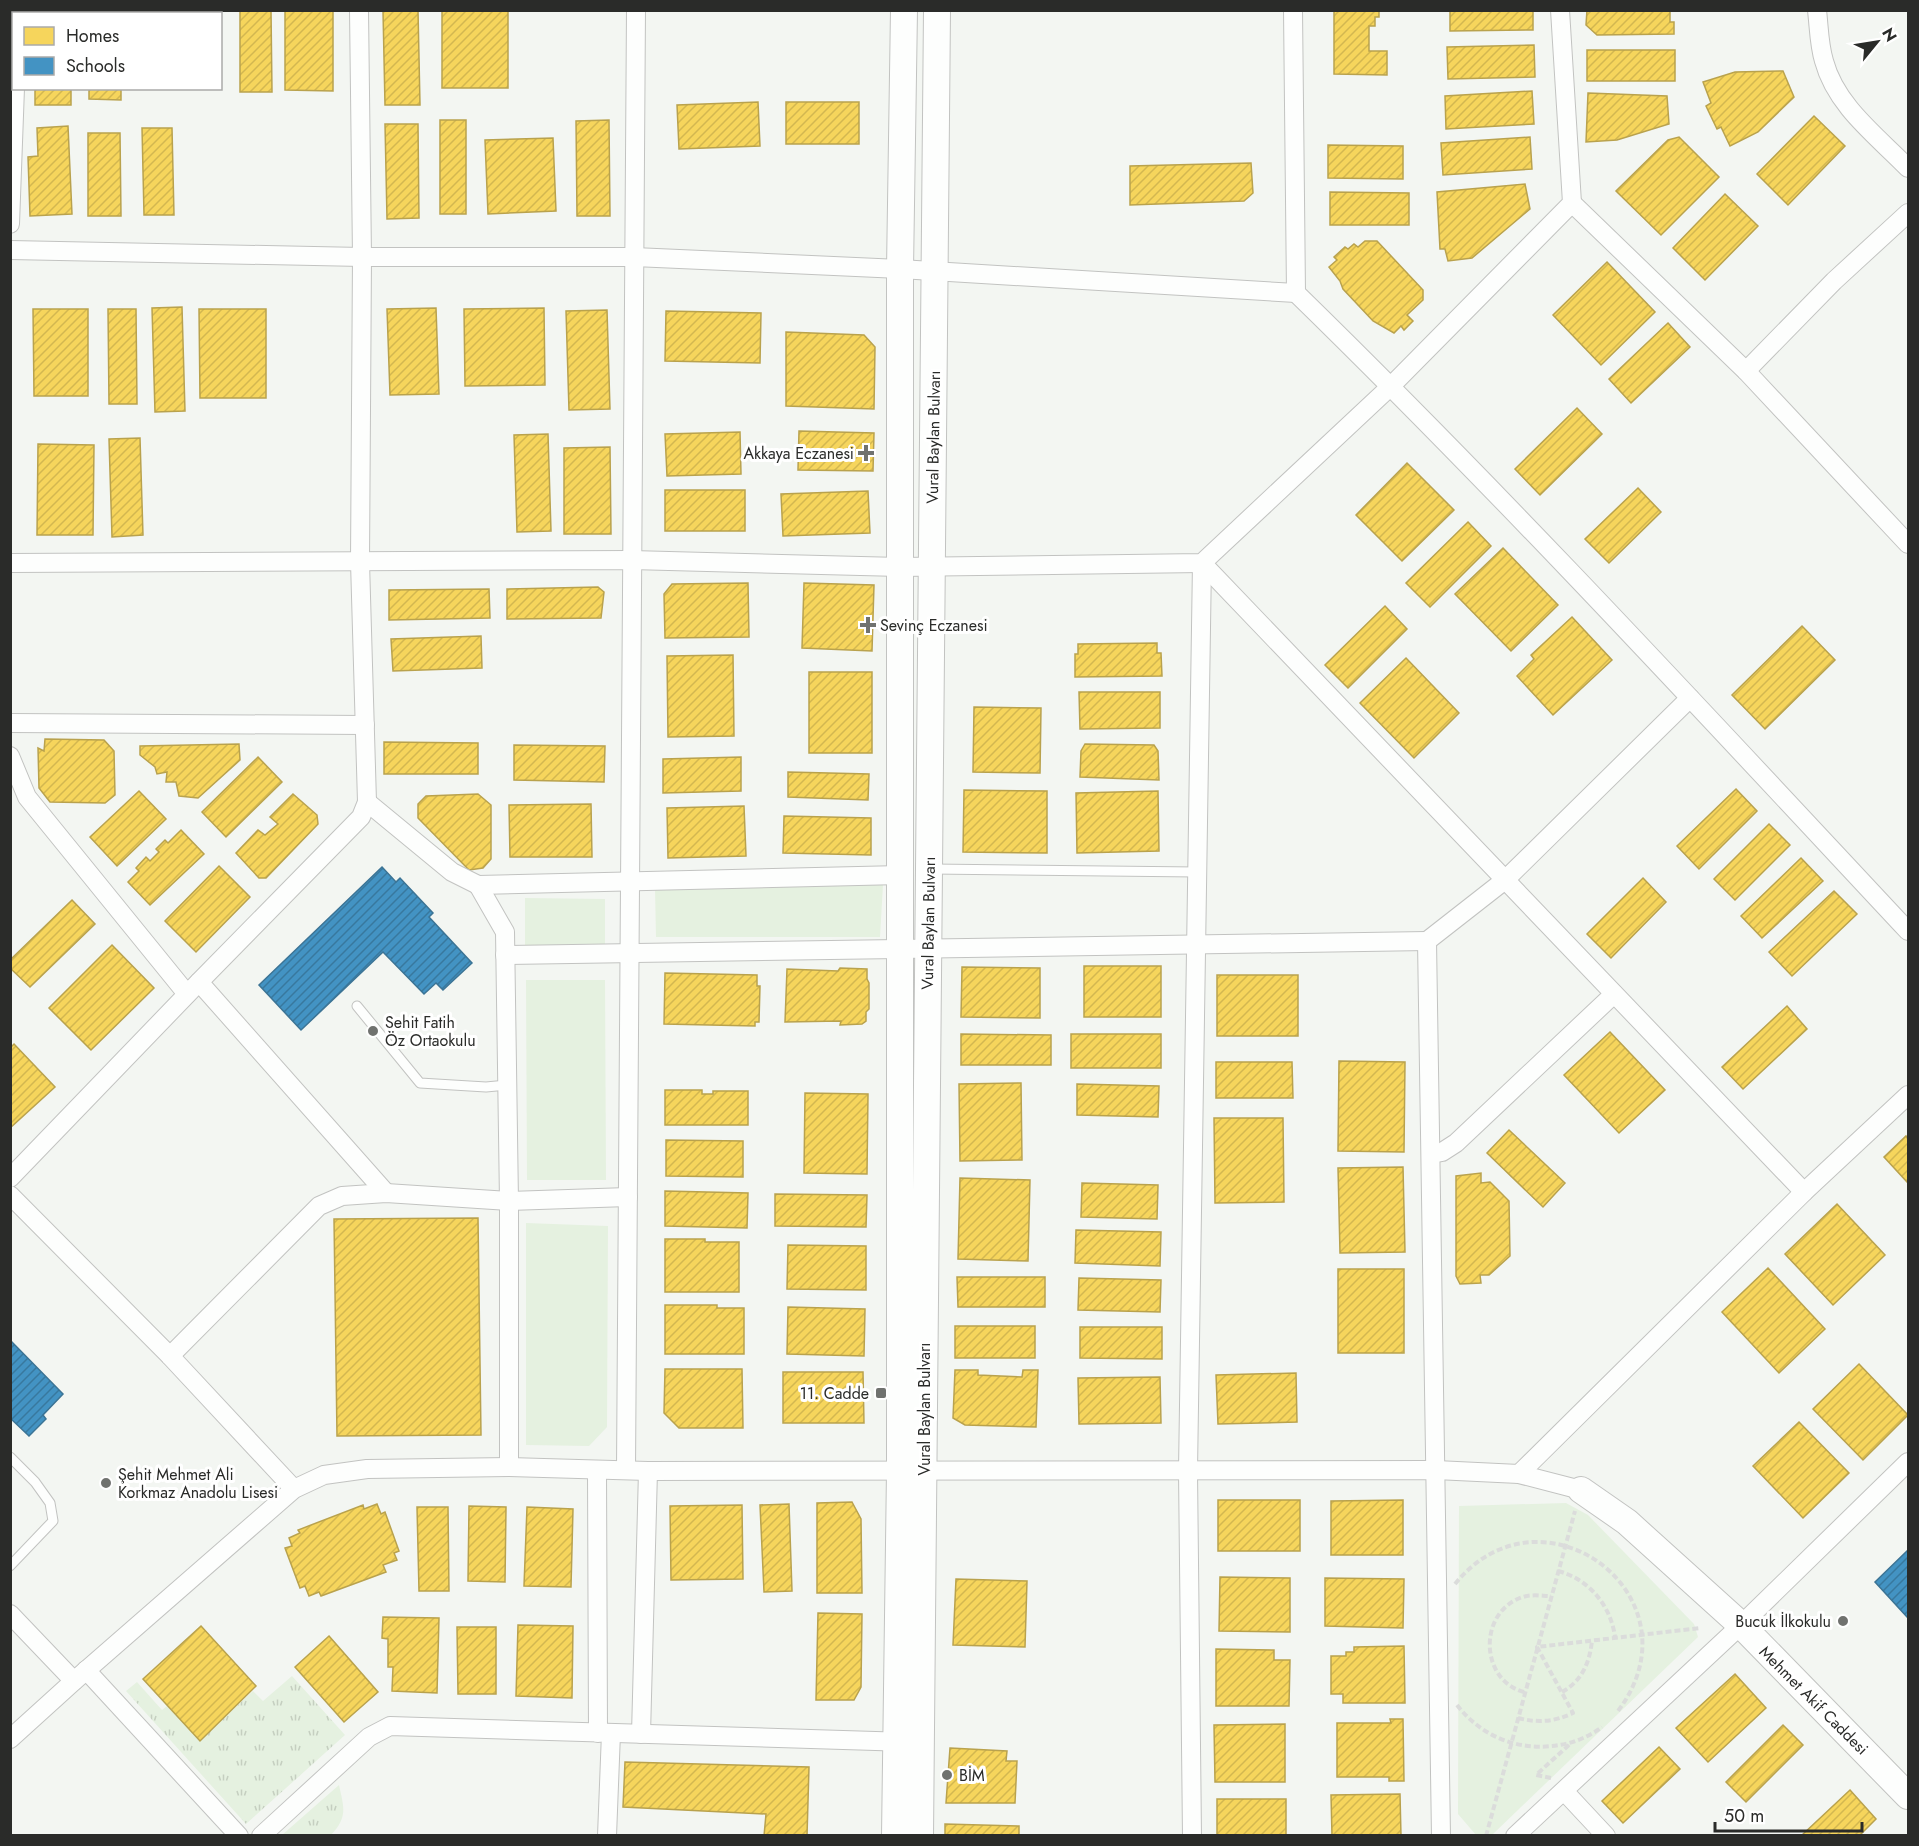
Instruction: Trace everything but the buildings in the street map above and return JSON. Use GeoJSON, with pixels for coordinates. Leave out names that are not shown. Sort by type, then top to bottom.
{"type":"FeatureCollection","features":[{"type":"Feature","properties":{"kind":"main road","name":"Vural Baylan Bulvarı"},"geometry":{"type":"LineString","coordinates":[[904,10],[900,269],[900,950],[911,1471],[921,1743],[920,1836]]}},
{"type":"Feature","properties":{"kind":"main road","name":"Vural Baylan Bulvarı"},"geometry":{"type":"LineString","coordinates":[[895,1836],[896,1741],[911,1471],[928,949],[937,10]]}},
{"type":"Feature","properties":{"kind":"main road","name":"Mehmet Akif Caddesi"},"geometry":{"type":"LineString","coordinates":[[1581,1490],[1628,1522],[1741,1625],[1905,1786]]}},
{"type":"Feature","properties":{"kind":"street"},"geometry":{"type":"LineString","coordinates":[[10,1178],[362,817],[368,802],[360,562],[362,257],[358,10]]}},
{"type":"Feature","properties":{"kind":"street"},"geometry":{"type":"LineString","coordinates":[[626,1470],[636,10]]}},
{"type":"Feature","properties":{"kind":"street"},"geometry":{"type":"LineString","coordinates":[[1293,10],[1296,293]]}},
{"type":"Feature","properties":{"kind":"street"},"geometry":{"type":"LineString","coordinates":[[1560,10],[1572,203],[1746,371],[1908,544]]}},
{"type":"Feature","properties":{"kind":"street"},"geometry":{"type":"LineString","coordinates":[[1817,10],[1824,60],[1839,94],[1862,122],[1908,168]]}},
{"type":"Feature","properties":{"kind":"street"},"geometry":{"type":"LineString","coordinates":[[10,224],[15,90]]}},
{"type":"Feature","properties":{"kind":"street"},"geometry":{"type":"LineString","coordinates":[[10,563],[631,560],[900,567],[1202,563],[1391,387],[1572,203]]}},
{"type":"Feature","properties":{"kind":"street"},"geometry":{"type":"LineString","coordinates":[[1746,371],[1834,281],[1908,213]]}},
{"type":"Feature","properties":{"kind":"street"},"geometry":{"type":"LineString","coordinates":[[10,250],[362,257],[634,257],[900,269],[1296,293],[1391,387],[1690,698],[1908,931]]}},
{"type":"Feature","properties":{"kind":"street"},"geometry":{"type":"LineString","coordinates":[[1192,1836],[1188,1471],[1202,563]]}},
{"type":"Feature","properties":{"kind":"street"},"geometry":{"type":"LineString","coordinates":[[1202,563],[1804,1192]]}},
{"type":"Feature","properties":{"kind":"street"},"geometry":{"type":"LineString","coordinates":[[506,956],[629,952],[1427,941],[1505,880],[1690,698]]}},
{"type":"Feature","properties":{"kind":"street"},"geometry":{"type":"LineString","coordinates":[[10,723],[365,725]]}},
{"type":"Feature","properties":{"kind":"street"},"geometry":{"type":"LineString","coordinates":[[10,756],[27,797],[193,988],[386,1193]]}},
{"type":"Feature","properties":{"kind":"street"},"geometry":{"type":"LineString","coordinates":[[368,802],[452,872],[478,885],[901,875]]}},
{"type":"Feature","properties":{"kind":"street"},"geometry":{"type":"LineString","coordinates":[[478,885],[505,932],[509,1201],[509,1467]]}},
{"type":"Feature","properties":{"kind":"street"},"geometry":{"type":"LineString","coordinates":[[1427,941],[1442,1836]]}},
{"type":"Feature","properties":{"kind":"street"},"geometry":{"type":"LineString","coordinates":[[1431,1154],[1442,1152],[1456,1143],[1614,994]]}},
{"type":"Feature","properties":{"kind":"street"},"geometry":{"type":"LineString","coordinates":[[1519,1474],[1804,1192],[1908,1095]]}},
{"type":"Feature","properties":{"kind":"street"},"geometry":{"type":"LineString","coordinates":[[170,1356],[319,1206],[342,1196],[386,1193],[509,1201],[628,1197]]}},
{"type":"Feature","properties":{"kind":"street"},"geometry":{"type":"LineString","coordinates":[[10,1195],[170,1356],[294,1489]]}},
{"type":"Feature","properties":{"kind":"street"},"geometry":{"type":"LineString","coordinates":[[1515,1836],[1741,1625],[1908,1462]]}},
{"type":"Feature","properties":{"kind":"street"},"geometry":{"type":"LineString","coordinates":[[10,1739],[294,1489],[324,1474],[367,1469],[509,1467],[648,1472],[1436,1470],[1519,1474],[1581,1490]]}},
{"type":"Feature","properties":{"kind":"street"},"geometry":{"type":"LineString","coordinates":[[597,1471],[607,1836]]}},
{"type":"Feature","properties":{"kind":"street"},"geometry":{"type":"LineString","coordinates":[[641,1734],[648,1472]]}},
{"type":"Feature","properties":{"kind":"street"},"geometry":{"type":"LineString","coordinates":[[10,1614],[80,1675],[239,1836]]}},
{"type":"Feature","properties":{"kind":"street"},"geometry":{"type":"LineString","coordinates":[[261,1836],[369,1737],[390,1726],[921,1743]]}},
{"type":"Feature","properties":{"kind":"street"},"geometry":{"type":"LineString","coordinates":[[1564,1791],[1606,1836]]}},
{"type":"Feature","properties":{"kind":"lane"},"geometry":{"type":"LineString","coordinates":[[929,869],[1197,872]]}},
{"type":"Feature","properties":{"kind":"lane"},"geometry":{"type":"LineString","coordinates":[[357,1006],[420,1083],[486,1087],[507,1084]]}},
{"type":"Feature","properties":{"kind":"lane"},"geometry":{"type":"LineString","coordinates":[[10,1457],[35,1482],[50,1503],[53,1521],[10,1566]]}},
{"type":"Feature","properties":{"kind":"path"},"geometry":{"type":"LineString","coordinates":[[1485,1836],[1581,1490]]}},
{"type":"Feature","properties":{"kind":"path"},"geometry":{"type":"LineString","coordinates":[[1455,1585],[1464,1573],[1484,1558],[1510,1546],[1539,1542],[1565,1545],[1594,1558],[1617,1576],[1633,1601],[1642,1635],[1642,1657],[1635,1686],[1620,1710],[1612,1718]]}},
{"type":"Feature","properties":{"kind":"path"},"geometry":{"type":"LineString","coordinates":[[1558,1571],[1576,1577],[1593,1591],[1607,1610],[1615,1637]]}},
{"type":"Feature","properties":{"kind":"path"},"geometry":{"type":"LineString","coordinates":[[1524,1692],[1510,1686],[1494,1668],[1489,1653],[1489,1637],[1494,1621],[1503,1608],[1524,1596],[1551,1596]]}},
{"type":"Feature","properties":{"kind":"path"},"geometry":{"type":"LineString","coordinates":[[1536,1647],[1700,1628]]}},
{"type":"Feature","properties":{"kind":"path"},"geometry":{"type":"LineString","coordinates":[[1562,1692],[1574,1684],[1585,1670],[1592,1640]]}},
{"type":"Feature","properties":{"kind":"path"},"geometry":{"type":"LineString","coordinates":[[1517,1718],[1529,1721],[1549,1721],[1573,1713],[1536,1647]]}},
{"type":"Feature","properties":{"kind":"path"},"geometry":{"type":"LineString","coordinates":[[1455,1702],[1482,1730],[1511,1743],[1528,1747],[1552,1747],[1572,1742],[1598,1730],[1605,1724]]}},
{"type":"Feature","properties":{"kind":"path"},"geometry":{"type":"LineString","coordinates":[[1564,1791],[1554,1779],[1536,1774],[1572,1742]]}},
{"type":"Feature","properties":{"kind":"green space"},"geometry":{"type":"Polygon","coordinates":[[[883,884],[880,937],[656,937],[655,888],[883,884]]]}},
{"type":"Feature","properties":{"kind":"green space"},"geometry":{"type":"Polygon","coordinates":[[[525,898],[605,899],[605,951],[525,951],[525,898]]]}},
{"type":"Feature","properties":{"kind":"green space"},"geometry":{"type":"Polygon","coordinates":[[[526,980],[605,980],[606,1180],[527,1180],[526,980]]]}},
{"type":"Feature","properties":{"kind":"green space"},"geometry":{"type":"Polygon","coordinates":[[[526,1223],[608,1226],[607,1427],[589,1446],[526,1445],[526,1223]]]}},
{"type":"Feature","properties":{"kind":"green space"},"geometry":{"type":"Polygon","coordinates":[[[1566,1503],[1588,1515],[1694,1624],[1698,1637],[1492,1835],[1476,1835],[1458,1814],[1459,1506],[1566,1503]]]}},
{"type":"Feature","properties":{"kind":"green space"},"geometry":{"type":"Polygon","coordinates":[[[292,1676],[345,1735],[246,1824],[126,1691],[137,1682],[162,1710],[167,1706],[200,1740],[253,1691],[263,1701],[292,1676]]]}},
{"type":"Feature","properties":{"kind":"green space"},"geometry":{"type":"Polygon","coordinates":[[[339,1785],[343,1812],[340,1823],[331,1835],[282,1835],[339,1785]]]}},
{"type":"Feature","properties":{"kind":"place","name":"Akkaya Eczanesi"},"geometry":{"type":"Point","coordinates":[866,453]}},
{"type":"Feature","properties":{"kind":"place","name":"Sevinç Eczanesi"},"geometry":{"type":"Point","coordinates":[868,625]}},
{"type":"Feature","properties":{"kind":"place","name":"Şehit Fatih Öz Ortaokulu"},"geometry":{"type":"Point","coordinates":[373,1031]}},
{"type":"Feature","properties":{"kind":"place","name":"11. Cadde"},"geometry":{"type":"Point","coordinates":[881,1393]}},
{"type":"Feature","properties":{"kind":"place","name":"Şehit Mehmet Ali Korkmaz Anadolu Lisesi"},"geometry":{"type":"Point","coordinates":[106,1483]}},
{"type":"Feature","properties":{"kind":"place","name":"Bucuk İlkokulu"},"geometry":{"type":"Point","coordinates":[1843,1621]}},
{"type":"Feature","properties":{"kind":"place","name":"BİM"},"geometry":{"type":"Point","coordinates":[947,1775]}}]}
